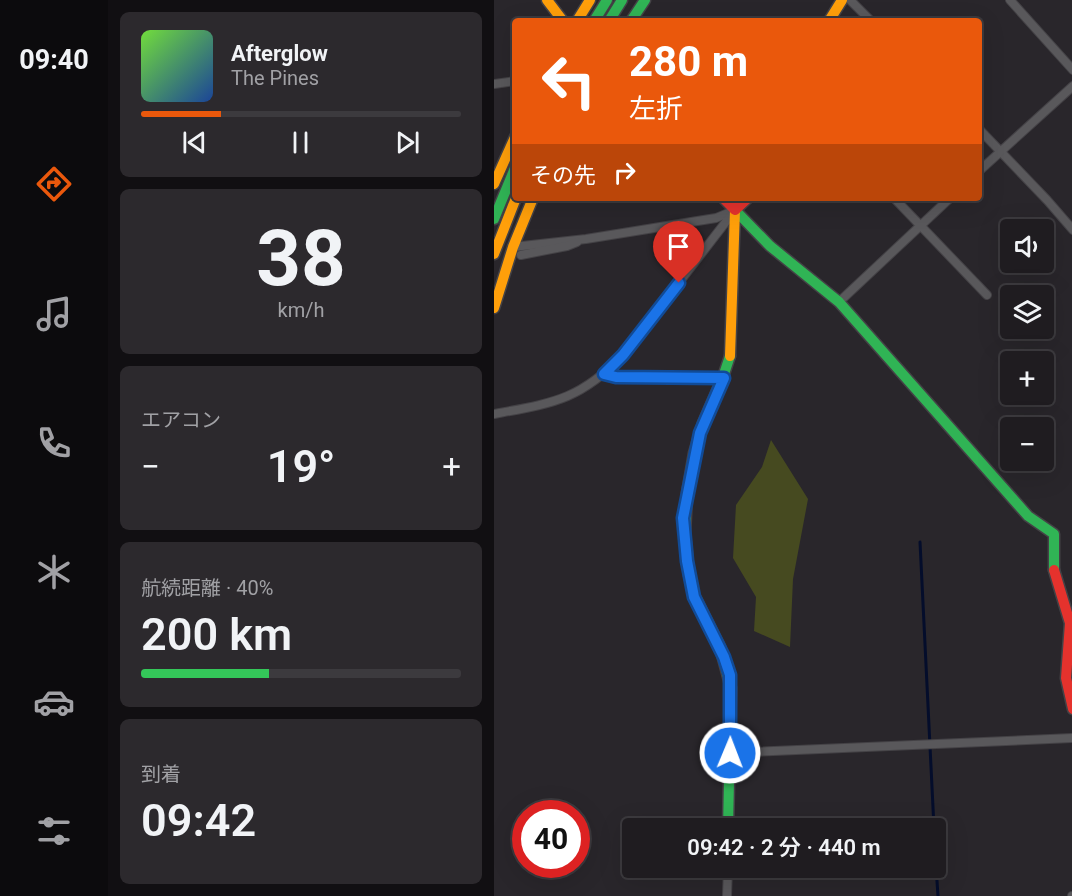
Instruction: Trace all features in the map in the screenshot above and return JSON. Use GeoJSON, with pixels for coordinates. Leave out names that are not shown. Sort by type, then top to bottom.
{"type":"FeatureCollection","features":[{"type":"Feature","properties":{"kind":"main road"},"geometry":{"type":"LineString","coordinates":[[546,0],[560,18]]}},
{"type":"Feature","properties":{"kind":"main road"},"geometry":{"type":"LineString","coordinates":[[579,18],[590,0]]}},
{"type":"Feature","properties":{"kind":"main road"},"geometry":{"type":"LineString","coordinates":[[596,18],[607,0]]}},
{"type":"Feature","properties":{"kind":"main road"},"geometry":{"type":"LineString","coordinates":[[611,18],[622,0]]}},
{"type":"Feature","properties":{"kind":"main road"},"geometry":{"type":"LineString","coordinates":[[633,18],[645,0]]}},
{"type":"Feature","properties":{"kind":"main road"},"geometry":{"type":"LineString","coordinates":[[831,18],[842,0]]}},
{"type":"Feature","properties":{"kind":"main road"},"geometry":{"type":"LineString","coordinates":[[494,184],[512,144]]}},
{"type":"Feature","properties":{"kind":"main road"},"geometry":{"type":"LineString","coordinates":[[494,219],[512,175]]}},
{"type":"Feature","properties":{"kind":"main road"},"geometry":{"type":"LineString","coordinates":[[494,254],[515,201]]}},
{"type":"Feature","properties":{"kind":"main road"},"geometry":{"type":"LineString","coordinates":[[494,308],[517,251],[532,201]]}},
{"type":"Feature","properties":{"kind":"main road"},"geometry":{"type":"LineString","coordinates":[[728,202],[770,246],[839,302],[1028,516],[1054,534],[1054,570],[1070,622],[1066,678],[1073,709]]}},
{"type":"Feature","properties":{"kind":"main road"},"geometry":{"type":"LineString","coordinates":[[728,202],[730,346],[724,378],[700,433],[683,518],[687,561],[694,597],[724,657],[730,675],[728,818]]}},
{"type":"Feature","properties":{"kind":"street"},"geometry":{"type":"LineString","coordinates":[[851,0],[868,18]]}},
{"type":"Feature","properties":{"kind":"street"},"geometry":{"type":"LineString","coordinates":[[1010,0],[1073,70]]}},
{"type":"Feature","properties":{"kind":"street"},"geometry":{"type":"LineString","coordinates":[[494,84],[512,81]]}},
{"type":"Feature","properties":{"kind":"street"},"geometry":{"type":"LineString","coordinates":[[982,168],[1073,86]]}},
{"type":"Feature","properties":{"kind":"street"},"geometry":{"type":"LineString","coordinates":[[982,132],[1073,230]]}},
{"type":"Feature","properties":{"kind":"street"},"geometry":{"type":"LineString","coordinates":[[897,201],[987,295]]}},
{"type":"Feature","properties":{"kind":"street"},"geometry":{"type":"LineString","coordinates":[[839,302],[947,201]]}},
{"type":"Feature","properties":{"kind":"street"},"geometry":{"type":"LineString","coordinates":[[517,251],[716,218],[728,202]]}},
{"type":"Feature","properties":{"kind":"street"},"geometry":{"type":"LineString","coordinates":[[494,414],[554,402],[582,391],[604,374],[623,355],[728,202]]}},
{"type":"Feature","properties":{"kind":"street"},"geometry":{"type":"LineString","coordinates":[[604,374],[616,377],[724,378]]}},
{"type":"Feature","properties":{"kind":"street"},"geometry":{"type":"LineString","coordinates":[[730,753],[1073,738]]}},
{"type":"Feature","properties":{"kind":"street"},"geometry":{"type":"LineString","coordinates":[[727,896],[728,878]]}},
{"type":"Feature","properties":{"kind":"green space"},"geometry":{"type":"Polygon","coordinates":[[[771,440],[808,499],[793,579],[790,647],[754,631],[756,597],[733,558],[736,505],[762,467],[771,440]]]}},
{"type":"Feature","properties":{"kind":"waterway"},"geometry":{"type":"LineString","coordinates":[[920,542],[934,818]]}},
{"type":"Feature","properties":{"kind":"waterway"},"geometry":{"type":"LineString","coordinates":[[937,878],[938,896]]}},
{"type":"Feature","properties":{"kind":"traffic: fast"},"geometry":{"type":"LineString","coordinates":[[596,18],[607,0]]}},
{"type":"Feature","properties":{"kind":"traffic: fast"},"geometry":{"type":"LineString","coordinates":[[611,18],[622,0]]}},
{"type":"Feature","properties":{"kind":"traffic: fast"},"geometry":{"type":"LineString","coordinates":[[633,18],[645,0]]}},
{"type":"Feature","properties":{"kind":"traffic: fast"},"geometry":{"type":"LineString","coordinates":[[494,219],[512,175]]}},
{"type":"Feature","properties":{"kind":"traffic: fast"},"geometry":{"type":"LineString","coordinates":[[735,210],[770,246],[839,302],[1028,516],[1054,534],[1054,570]]}},
{"type":"Feature","properties":{"kind":"traffic: fast"},"geometry":{"type":"LineString","coordinates":[[728,818],[731,688],[720,647],[694,595],[689,575],[685,534],[687,493],[694,453],[703,423],[730,356]]}},
{"type":"Feature","properties":{"kind":"traffic: slow"},"geometry":{"type":"LineString","coordinates":[[547,0],[561,18]]}},
{"type":"Feature","properties":{"kind":"traffic: slow"},"geometry":{"type":"LineString","coordinates":[[579,18],[590,0]]}},
{"type":"Feature","properties":{"kind":"traffic: slow"},"geometry":{"type":"LineString","coordinates":[[831,18],[842,0]]}},
{"type":"Feature","properties":{"kind":"traffic: slow"},"geometry":{"type":"LineString","coordinates":[[494,184],[512,144]]}},
{"type":"Feature","properties":{"kind":"traffic: slow"},"geometry":{"type":"LineString","coordinates":[[494,254],[515,201]]}},
{"type":"Feature","properties":{"kind":"traffic: slow"},"geometry":{"type":"LineString","coordinates":[[494,308],[513,247],[532,201]]}},
{"type":"Feature","properties":{"kind":"traffic: slow"},"geometry":{"type":"LineString","coordinates":[[730,356],[735,210]]}},
{"type":"Feature","properties":{"kind":"traffic: jam"},"geometry":{"type":"LineString","coordinates":[[726,201],[735,210],[745,201]]}},
{"type":"Feature","properties":{"kind":"traffic: jam"},"geometry":{"type":"LineString","coordinates":[[1054,570],[1070,623],[1066,678],[1073,709]]}},
{"type":"Feature","properties":{"kind":"route"},"geometry":{"type":"LineString","coordinates":[[679,283],[623,355],[604,374],[616,377],[724,378],[700,433],[683,518],[687,561],[694,597],[710,626],[730,675],[730,753]]}}]}
